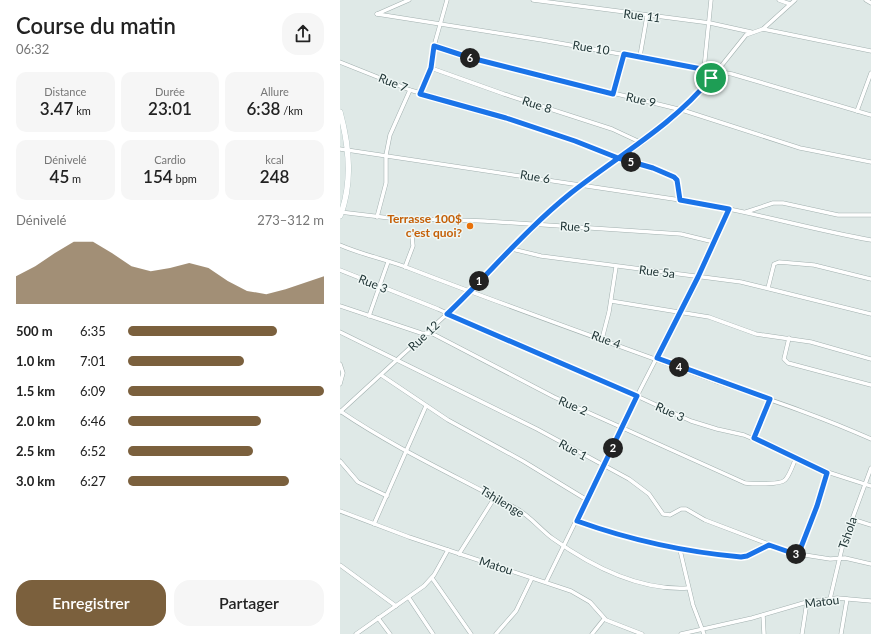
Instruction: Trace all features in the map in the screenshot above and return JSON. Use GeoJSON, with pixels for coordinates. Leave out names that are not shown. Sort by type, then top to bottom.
{"type":"FeatureCollection","features":[{"type":"Feature","properties":{"kind":"main road"},"geometry":{"type":"LineString","coordinates":[[340,112],[348,150],[347,185],[340,214]]}},
{"type":"Feature","properties":{"kind":"street","name":"Rue 10"},"geometry":{"type":"LineString","coordinates":[[409,0],[377,14],[640,56],[704,69],[745,78],[871,115]]}},
{"type":"Feature","properties":{"kind":"street"},"geometry":{"type":"LineString","coordinates":[[420,94],[431,68],[434,46],[446,0]]}},
{"type":"Feature","properties":{"kind":"street","name":"Rue 11"},"geometry":{"type":"LineString","coordinates":[[533,0],[710,23],[752,33]]}},
{"type":"Feature","properties":{"kind":"street"},"geometry":{"type":"LineString","coordinates":[[704,69],[712,0]]}},
{"type":"Feature","properties":{"kind":"street"},"geometry":{"type":"LineString","coordinates":[[779,0],[790,4]]}},
{"type":"Feature","properties":{"kind":"street","name":"Rue 12"},"geometry":{"type":"LineString","coordinates":[[340,411],[398,360],[471,292],[482,278],[536,225],[582,185],[618,158],[642,143],[682,110],[717,72],[746,36],[763,29],[795,0]]}},
{"type":"Feature","properties":{"kind":"street"},"geometry":{"type":"LineString","coordinates":[[866,0],[871,3]]}},
{"type":"Feature","properties":{"kind":"street"},"geometry":{"type":"LineString","coordinates":[[640,56],[647,16]]}},
{"type":"Feature","properties":{"kind":"street"},"geometry":{"type":"LineString","coordinates":[[763,29],[871,51]]}},
{"type":"Feature","properties":{"kind":"street","name":"Rue 9"},"geometry":{"type":"LineString","coordinates":[[434,46],[471,58],[682,110],[800,148],[871,162]]}},
{"type":"Feature","properties":{"kind":"street"},"geometry":{"type":"LineString","coordinates":[[613,94],[624,54]]}},
{"type":"Feature","properties":{"kind":"street","name":"Rue 7"},"geometry":{"type":"LineString","coordinates":[[340,62],[420,94],[565,138],[618,158],[653,168],[674,177],[679,186],[680,200]]}},
{"type":"Feature","properties":{"kind":"street","name":"Rue 8"},"geometry":{"type":"LineString","coordinates":[[431,68],[504,94],[612,129],[642,143]]}},
{"type":"Feature","properties":{"kind":"street"},"geometry":{"type":"LineString","coordinates":[[857,111],[871,73]]}},
{"type":"Feature","properties":{"kind":"street"},"geometry":{"type":"LineString","coordinates":[[377,217],[386,183],[386,155],[392,127],[410,90]]}},
{"type":"Feature","properties":{"kind":"street","name":"Rue 6"},"geometry":{"type":"LineString","coordinates":[[340,149],[680,200],[745,212],[817,230],[871,240]]}},
{"type":"Feature","properties":{"kind":"street"},"geometry":{"type":"LineString","coordinates":[[745,212],[773,204],[783,203],[838,215],[871,215]]}},
{"type":"Feature","properties":{"kind":"street"},"geometry":{"type":"LineString","coordinates":[[546,582],[637,396],[698,277],[729,209]]}},
{"type":"Feature","properties":{"kind":"street","name":"Rue 5"},"geometry":{"type":"LineString","coordinates":[[340,214],[682,234],[714,242]]}},
{"type":"Feature","properties":{"kind":"street"},"geometry":{"type":"LineString","coordinates":[[405,267],[413,246],[412,236]]}},
{"type":"Feature","properties":{"kind":"street","name":"Rue 4"},"geometry":{"type":"LineString","coordinates":[[340,245],[405,267],[823,418],[871,439]]}},
{"type":"Feature","properties":{"kind":"street","name":"Rue 5a"},"geometry":{"type":"LineString","coordinates":[[512,248],[541,256],[616,267],[741,282],[871,314]]}},
{"type":"Feature","properties":{"kind":"street"},"geometry":{"type":"LineString","coordinates":[[369,316],[388,262]]}},
{"type":"Feature","properties":{"kind":"street"},"geometry":{"type":"LineString","coordinates":[[768,288],[774,264],[779,262],[814,265],[871,279]]}},
{"type":"Feature","properties":{"kind":"street"},"geometry":{"type":"LineString","coordinates":[[602,339],[611,301],[616,267]]}},
{"type":"Feature","properties":{"kind":"street","name":"Rue 3"},"geometry":{"type":"LineString","coordinates":[[340,271],[447,314],[637,396],[691,421],[754,438],[827,473],[871,486]]}},
{"type":"Feature","properties":{"kind":"street"},"geometry":{"type":"LineString","coordinates":[[611,301],[710,317],[756,334],[826,345],[871,359]]}},
{"type":"Feature","properties":{"kind":"street","name":"Rue 2"},"geometry":{"type":"LineString","coordinates":[[340,306],[369,316],[433,334],[491,363],[554,398],[745,483],[757,484],[782,482],[786,480],[796,458]]}},
{"type":"Feature","properties":{"kind":"street","name":"Rue 1"},"geometry":{"type":"LineString","coordinates":[[340,332],[489,407],[537,429],[629,479],[646,491],[664,514],[671,514],[683,508],[702,518],[798,555],[830,559],[840,557],[871,564]]}},
{"type":"Feature","properties":{"kind":"street"},"geometry":{"type":"LineString","coordinates":[[789,338],[784,359],[788,363],[871,385]]}},
{"type":"Feature","properties":{"kind":"street"},"geometry":{"type":"LineString","coordinates":[[340,364],[343,373],[340,384]]}},
{"type":"Feature","properties":{"kind":"street"},"geometry":{"type":"LineString","coordinates":[[381,375],[426,406],[587,500]]}},
{"type":"Feature","properties":{"kind":"street"},"geometry":{"type":"LineString","coordinates":[[754,438],[770,399]]}},
{"type":"Feature","properties":{"kind":"street"},"geometry":{"type":"LineString","coordinates":[[374,524],[426,406]]}},
{"type":"Feature","properties":{"kind":"street","name":"Tshilenge"},"geometry":{"type":"LineString","coordinates":[[340,411],[406,450],[525,514],[540,528],[564,546],[597,565],[642,584],[666,589],[688,588]]}},
{"type":"Feature","properties":{"kind":"street"},"geometry":{"type":"LineString","coordinates":[[340,461],[358,482],[387,496]]}},
{"type":"Feature","properties":{"kind":"street","name":"Tshola"},"geometry":{"type":"LineString","coordinates":[[830,599],[840,557],[871,468]]}},
{"type":"Feature","properties":{"kind":"street"},"geometry":{"type":"LineString","coordinates":[[798,555],[817,506],[827,473]]}},
{"type":"Feature","properties":{"kind":"street"},"geometry":{"type":"LineString","coordinates":[[459,554],[495,497]]}},
{"type":"Feature","properties":{"kind":"street","name":"Matou"},"geometry":{"type":"LineString","coordinates":[[340,511],[459,554],[546,582],[586,599],[604,619],[641,634]]}},
{"type":"Feature","properties":{"kind":"street"},"geometry":{"type":"LineString","coordinates":[[852,519],[871,525]]}},
{"type":"Feature","properties":{"kind":"street"},"geometry":{"type":"LineString","coordinates":[[577,521],[618,535],[697,553],[741,557],[747,556],[769,545]]}},
{"type":"Feature","properties":{"kind":"street"},"geometry":{"type":"LineString","coordinates":[[356,634],[409,598],[432,578],[448,550]]}},
{"type":"Feature","properties":{"kind":"street"},"geometry":{"type":"LineString","coordinates":[[680,550],[688,588],[704,634]]}},
{"type":"Feature","properties":{"kind":"street"},"geometry":{"type":"LineString","coordinates":[[340,565],[396,606]]}},
{"type":"Feature","properties":{"kind":"street"},"geometry":{"type":"LineString","coordinates":[[432,578],[471,634]]}},
{"type":"Feature","properties":{"kind":"street"},"geometry":{"type":"LineString","coordinates":[[496,634],[516,611],[532,578]]}},
{"type":"Feature","properties":{"kind":"street"},"geometry":{"type":"LineString","coordinates":[[409,598],[433,634]]}},
{"type":"Feature","properties":{"kind":"street","name":"Matou"},"geometry":{"type":"LineString","coordinates":[[681,634],[764,615],[807,602],[830,599],[871,601]]}},
{"type":"Feature","properties":{"kind":"street"},"geometry":{"type":"LineString","coordinates":[[841,634],[847,599]]}},
{"type":"Feature","properties":{"kind":"street"},"geometry":{"type":"LineString","coordinates":[[802,634],[807,602]]}},
{"type":"Feature","properties":{"kind":"street"},"geometry":{"type":"LineString","coordinates":[[764,615],[764,634]]}},
{"type":"Feature","properties":{"kind":"street"},"geometry":{"type":"LineString","coordinates":[[378,618],[390,634]]}},
{"type":"Feature","properties":{"kind":"street"},"geometry":{"type":"LineString","coordinates":[[592,634],[604,619]]}},
{"type":"Feature","properties":{"kind":"place","name":"Terrasse 100$ c'est quoi?"},"geometry":{"type":"Point","coordinates":[470,226]}},
{"type":"Feature","properties":{"kind":"route"},"geometry":{"type":"LineString","coordinates":[[711,78],[682,110],[642,143],[618,158],[561,202],[491,269],[472,292],[447,314],[573,367],[637,396],[577,521],[618,535],[697,553],[741,557],[747,556],[769,545],[798,555],[817,506],[827,473],[754,438],[770,399],[657,358],[698,277],[729,209],[680,200],[677,180],[674,177],[653,168],[618,158],[592,147],[506,118],[420,94],[431,68],[434,46],[471,58],[587,86],[613,94],[624,54],[717,72],[711,78]]}}]}
